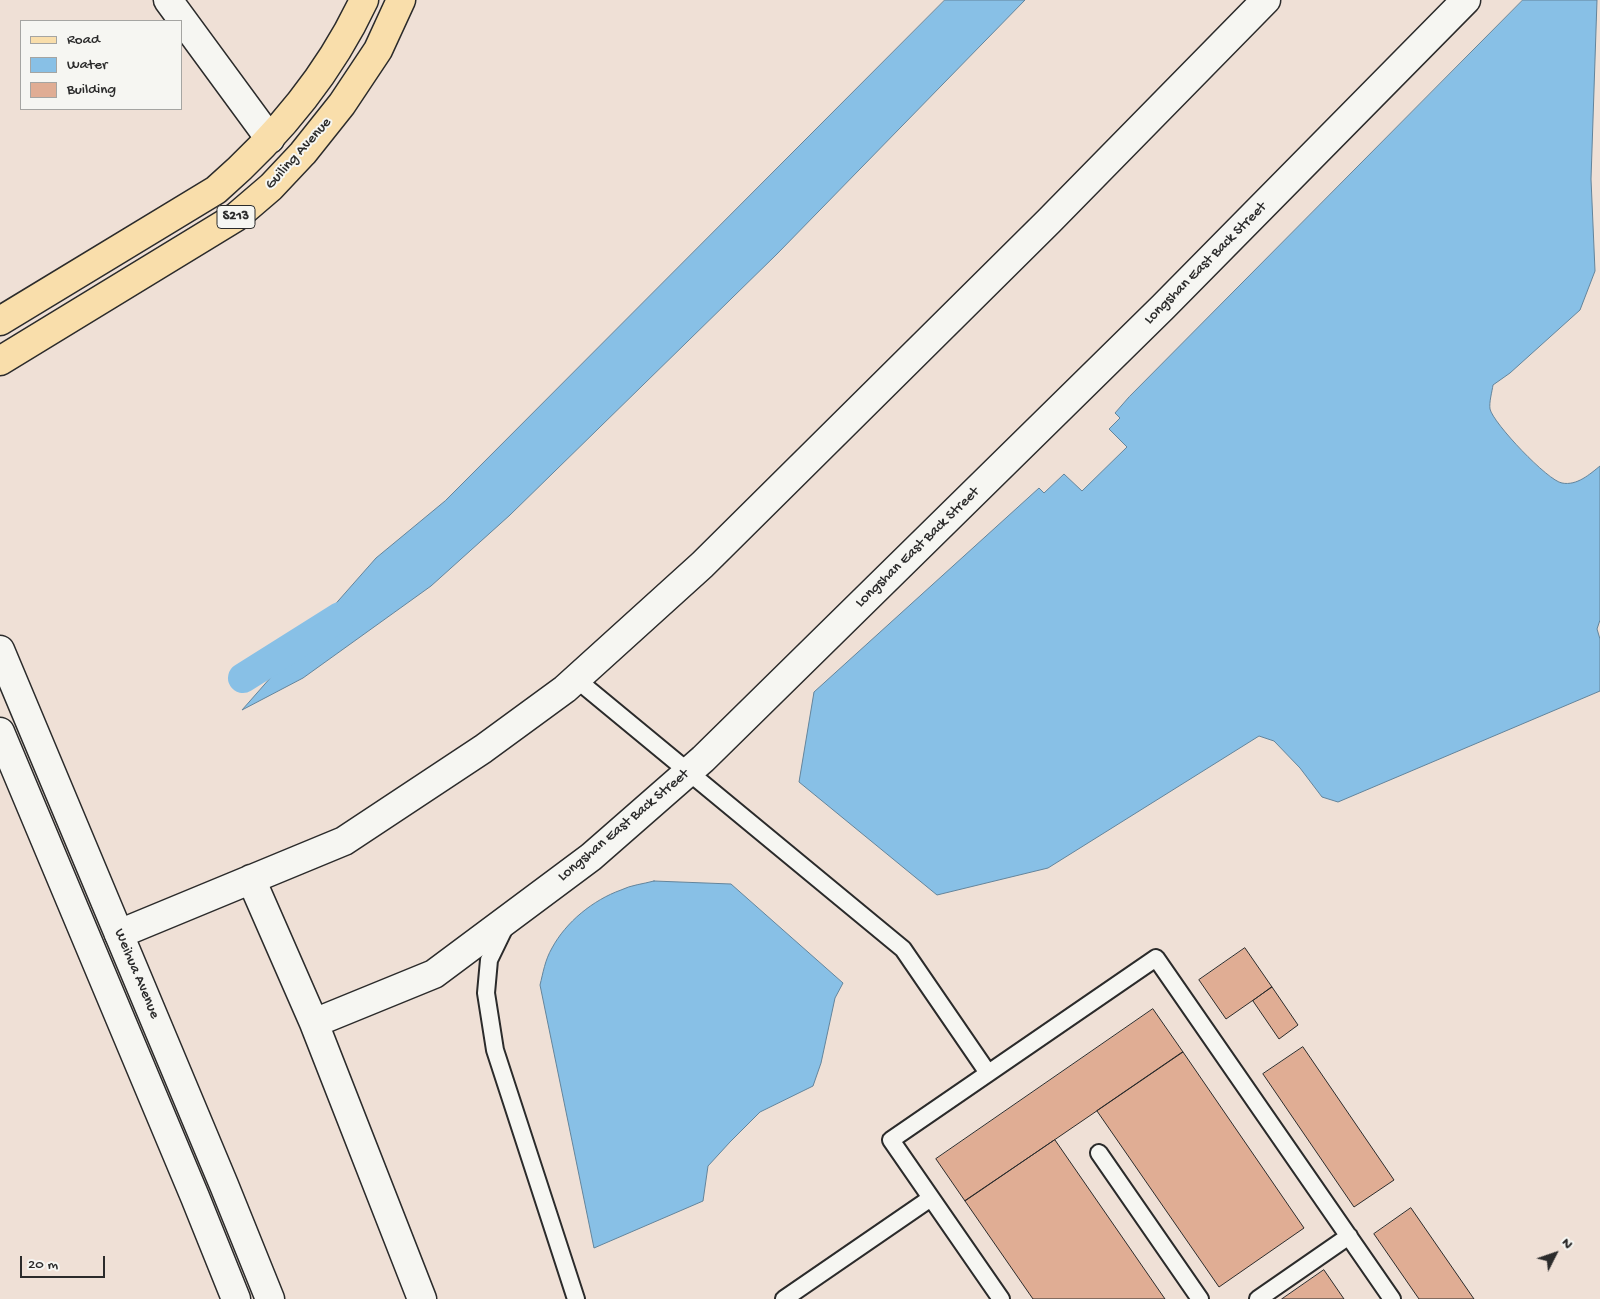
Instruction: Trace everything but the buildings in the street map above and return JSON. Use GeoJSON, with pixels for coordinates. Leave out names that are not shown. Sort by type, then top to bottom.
{"type":"FeatureCollection","features":[{"type":"Feature","properties":{"kind":"main road","name":"Guiling Avenue"},"geometry":{"type":"LineString","coordinates":[[0,321],[216,190],[270,139],[314,84],[348,33],[364,0]]}},
{"type":"Feature","properties":{"kind":"main road","name":"Guiling Avenue"},"geometry":{"type":"LineString","coordinates":[[0,361],[236,217],[270,187],[304,153],[342,104],[378,50],[401,0]]}},
{"type":"Feature","properties":{"kind":"street"},"geometry":{"type":"LineString","coordinates":[[168,0],[270,139]]}},
{"type":"Feature","properties":{"kind":"street"},"geometry":{"type":"LineString","coordinates":[[119,934],[344,841],[483,749],[576,679],[702,565],[1056,214],[1266,0]]}},
{"type":"Feature","properties":{"kind":"street","name":"Longshan East Back Street"},"geometry":{"type":"LineString","coordinates":[[314,1022],[434,974],[591,857],[688,772],[1163,308],[1466,0]]}},
{"type":"Feature","properties":{"kind":"street","name":"Weihua Avenue"},"geometry":{"type":"LineString","coordinates":[[0,650],[270,1299]]}},
{"type":"Feature","properties":{"kind":"street","name":"Weihua Avenue"},"geometry":{"type":"LineString","coordinates":[[0,732],[236,1299]]}},
{"type":"Feature","properties":{"kind":"street"},"geometry":{"type":"LineString","coordinates":[[251,879],[314,1022],[422,1299]]}},
{"type":"Feature","properties":{"kind":"lane"},"geometry":{"type":"LineString","coordinates":[[576,679],[903,949],[988,1073]]}},
{"type":"Feature","properties":{"kind":"lane"},"geometry":{"type":"LineString","coordinates":[[509,918],[488,960],[486,993],[495,1050],[576,1299]]}},
{"type":"Feature","properties":{"kind":"lane"},"geometry":{"type":"LineString","coordinates":[[1001,1299],[891,1140],[1156,958],[1392,1299]]}},
{"type":"Feature","properties":{"kind":"lane"},"geometry":{"type":"LineString","coordinates":[[1100,1153],[1200,1299]]}},
{"type":"Feature","properties":{"kind":"lane"},"geometry":{"type":"LineString","coordinates":[[784,1299],[931,1198]]}},
{"type":"Feature","properties":{"kind":"lane"},"geometry":{"type":"LineString","coordinates":[[1258,1299],[1349,1236]]}},
{"type":"Feature","properties":{"kind":"water"},"geometry":{"type":"Polygon","coordinates":[[[945,0],[1025,0],[777,254],[510,515],[431,586],[303,678],[242,710],[376,558],[445,501],[945,0]]]}},
{"type":"Feature","properties":{"kind":"water"},"geometry":{"type":"Polygon","coordinates":[[[1523,0],[1597,0],[1591,179],[1595,271],[1580,310],[1510,373],[1493,385],[1490,409],[1493,416],[1510,438],[1545,473],[1555,480],[1562,483],[1573,483],[1583,479],[1600,466],[1600,620],[1597,629],[1600,639],[1600,691],[1338,802],[1322,797],[1300,768],[1274,741],[1259,736],[1048,868],[937,895],[799,782],[814,692],[1039,488],[1044,493],[1064,474],[1082,491],[1127,447],[1109,429],[1120,418],[1115,413],[1129,397],[1523,0]]]}},
{"type":"Feature","properties":{"kind":"water"},"geometry":{"type":"Polygon","coordinates":[[[654,881],[731,884],[843,983],[835,998],[821,1063],[813,1086],[760,1112],[730,1142],[708,1166],[703,1201],[594,1248],[540,985],[544,966],[558,938],[581,913],[611,894],[654,881]]]}},
{"type":"Feature","properties":{"kind":"waterway"},"geometry":{"type":"LineString","coordinates":[[243,678],[340,617]]}}]}
